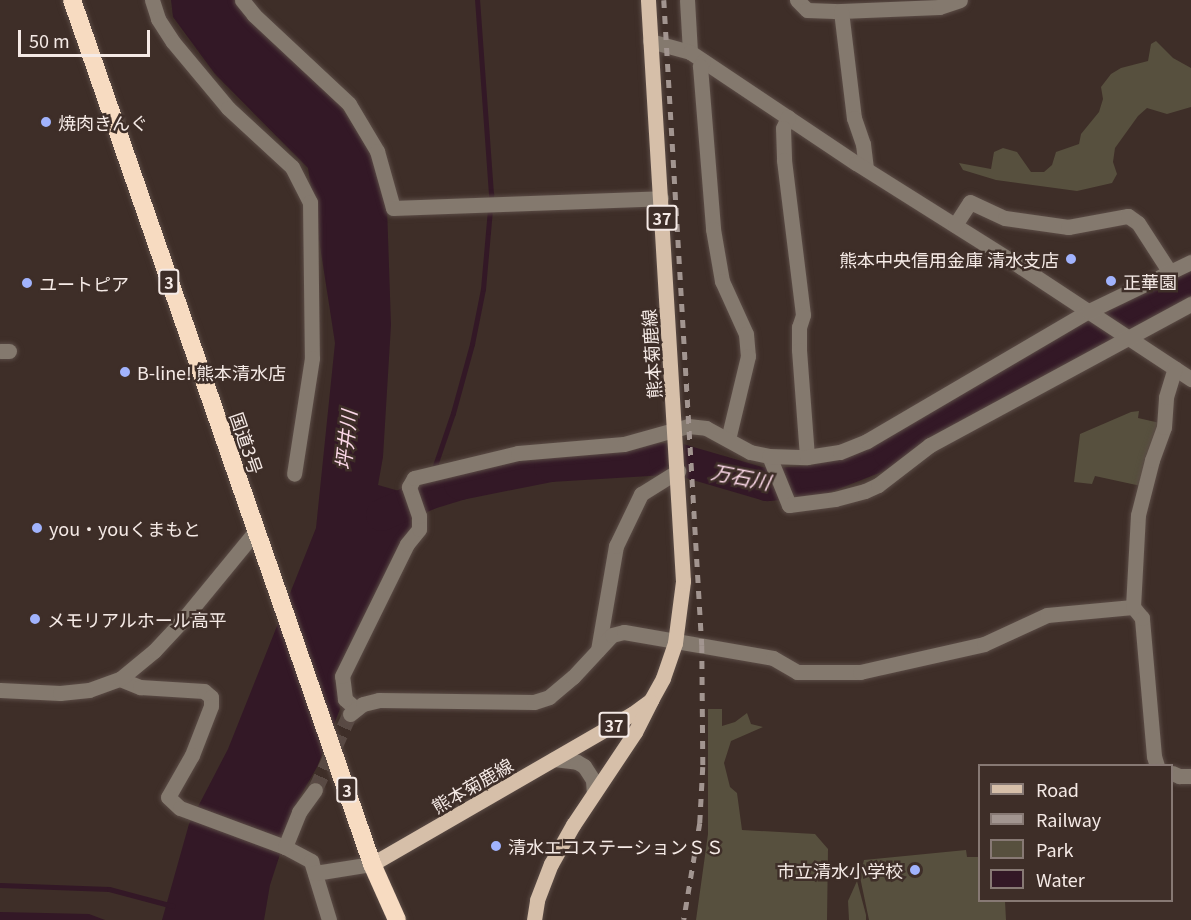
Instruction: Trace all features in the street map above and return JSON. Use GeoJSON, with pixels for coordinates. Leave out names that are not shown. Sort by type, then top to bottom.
{"type":"FeatureCollection","features":[{"type":"Feature","properties":{"kind":"highway","name":"国道3号"},"geometry":{"type":"LineString","coordinates":[[72,0],[372,864],[397,920]]}},
{"type":"Feature","properties":{"kind":"highway","name":"国道3号"},"geometry":{"type":"LineString","coordinates":[[372,864],[384,920]]}},
{"type":"Feature","properties":{"kind":"main road","name":"熊本菊鹿線"},"geometry":{"type":"LineString","coordinates":[[534,920],[537,900],[551,864],[594,793],[635,732],[663,678],[675,643],[683,581],[648,0]]}},
{"type":"Feature","properties":{"kind":"main road","name":"熊本菊鹿線"},"geometry":{"type":"LineString","coordinates":[[372,864],[632,714],[651,700]]}},
{"type":"Feature","properties":{"kind":"street"},"geometry":{"type":"LineString","coordinates":[[152,0],[158,19],[173,42],[228,108],[292,167],[310,202],[312,358],[294,474]]}},
{"type":"Feature","properties":{"kind":"street"},"geometry":{"type":"LineString","coordinates":[[242,0],[254,15],[349,104],[377,151],[393,208],[661,198]]}},
{"type":"Feature","properties":{"kind":"street"},"geometry":{"type":"LineString","coordinates":[[687,0],[700,66],[714,239],[722,280],[746,334],[748,356],[728,439]]}},
{"type":"Feature","properties":{"kind":"street"},"geometry":{"type":"LineString","coordinates":[[797,0],[807,10],[841,11],[939,7],[960,0]]}},
{"type":"Feature","properties":{"kind":"street"},"geometry":{"type":"LineString","coordinates":[[841,11],[854,118],[863,144],[866,169]]}},
{"type":"Feature","properties":{"kind":"street"},"geometry":{"type":"LineString","coordinates":[[650,41],[697,56],[866,169],[1191,379]]}},
{"type":"Feature","properties":{"kind":"street"},"geometry":{"type":"LineString","coordinates":[[788,117],[783,128],[784,160],[803,315],[799,327],[799,350],[807,457]]}},
{"type":"Feature","properties":{"kind":"street"},"geometry":{"type":"LineString","coordinates":[[955,225],[970,202],[1005,218],[1068,227],[1128,216],[1138,223],[1169,271]]}},
{"type":"Feature","properties":{"kind":"street"},"geometry":{"type":"LineString","coordinates":[[1133,607],[1047,615],[984,644],[860,672],[809,674],[797,672],[773,658],[675,643],[624,632],[612,635],[549,697],[534,702],[379,700],[363,704],[353,712],[345,699],[342,676],[407,544],[419,529],[419,516],[409,488],[414,478],[486,460],[546,450],[624,444],[675,433],[688,426],[706,428],[771,461],[840,452],[867,441],[1169,271],[1191,262]]}},
{"type":"Feature","properties":{"kind":"street"},"geometry":{"type":"LineString","coordinates":[[771,461],[789,505],[798,506],[865,491],[878,485],[930,445],[1125,335],[1191,304]]}},
{"type":"Feature","properties":{"kind":"street"},"geometry":{"type":"LineString","coordinates":[[1157,764],[1154,756],[1142,618],[1133,607],[1138,515],[1152,460],[1164,427],[1166,397],[1176,368]]}},
{"type":"Feature","properties":{"kind":"street"},"geometry":{"type":"LineString","coordinates":[[598,650],[616,546],[641,494],[678,471]]}},
{"type":"Feature","properties":{"kind":"street"},"geometry":{"type":"LineString","coordinates":[[0,690],[60,693],[89,690],[120,679],[154,651],[181,622],[255,532]]}},
{"type":"Feature","properties":{"kind":"street"},"geometry":{"type":"LineString","coordinates":[[120,679],[140,687],[204,691],[211,697],[211,706],[192,755],[168,797],[180,808],[278,845],[311,861],[329,920]]}},
{"type":"Feature","properties":{"kind":"street"},"geometry":{"type":"LineString","coordinates":[[554,759],[577,762],[584,766],[593,780],[594,793]]}},
{"type":"Feature","properties":{"kind":"street"},"geometry":{"type":"LineString","coordinates":[[1173,773],[1191,776]]}},
{"type":"Feature","properties":{"kind":"street"},"geometry":{"type":"LineString","coordinates":[[278,845],[315,790]]}},
{"type":"Feature","properties":{"kind":"street"},"geometry":{"type":"LineString","coordinates":[[315,873],[372,864]]}},
{"type":"Feature","properties":{"kind":"green space"},"geometry":{"type":"Polygon","coordinates":[[[1156,41],[1173,58],[1191,68],[1191,107],[1167,114],[1147,108],[1138,116],[1115,148],[1113,162],[1117,174],[1112,183],[1077,191],[996,180],[963,170],[959,163],[991,169],[994,152],[1003,148],[1017,152],[1031,172],[1044,172],[1052,165],[1056,152],[1079,144],[1081,134],[1099,112],[1103,99],[1101,87],[1111,74],[1121,68],[1148,61],[1151,44],[1156,41]]]}},
{"type":"Feature","properties":{"kind":"green space"},"geometry":{"type":"Polygon","coordinates":[[[1139,411],[1138,418],[1160,423],[1141,486],[1095,476],[1092,484],[1074,482],[1080,434],[1131,412],[1139,411]]]}},
{"type":"Feature","properties":{"kind":"green space"},"geometry":{"type":"Polygon","coordinates":[[[708,709],[722,709],[722,726],[735,722],[747,713],[751,724],[763,727],[731,741],[724,763],[730,787],[737,793],[742,830],[815,834],[828,849],[827,920],[696,920],[708,834],[708,709]]]}},
{"type":"Feature","properties":{"kind":"green space"},"geometry":{"type":"Polygon","coordinates":[[[966,850],[967,857],[978,857],[978,902],[1005,902],[1006,920],[869,920],[860,877],[864,860],[966,850]]]}},
{"type":"Feature","properties":{"kind":"green space"},"geometry":{"type":"Polygon","coordinates":[[[857,881],[866,920],[849,920],[848,901],[857,881]]]}},
{"type":"Feature","properties":{"kind":"water","name":"坪井川"},"geometry":{"type":"Polygon","coordinates":[[[171,0],[234,0],[251,21],[339,103],[372,155],[387,207],[391,325],[383,457],[378,485],[406,493],[412,526],[335,676],[340,709],[317,767],[297,802],[270,885],[264,920],[162,920],[189,824],[228,749],[316,528],[335,343],[308,168],[215,74],[173,17],[171,0]]]}},
{"type":"Feature","properties":{"kind":"water"},"geometry":{"type":"Polygon","coordinates":[[[0,912],[89,914],[105,920],[0,920],[0,912]]]}},
{"type":"Feature","properties":{"kind":"waterway"},"geometry":{"type":"LineString","coordinates":[[428,494],[428,486],[453,413],[472,344],[483,289],[491,194],[477,0]]}},
{"type":"Feature","properties":{"kind":"waterway","name":"万石川"},"geometry":{"type":"LineString","coordinates":[[382,515],[428,494],[460,484],[550,466],[665,459],[681,460],[767,485],[815,481],[889,452],[1165,295],[1191,286]]}},
{"type":"Feature","properties":{"kind":"waterway"},"geometry":{"type":"LineString","coordinates":[[0,885],[109,889],[173,906]]}},
{"type":"Feature","properties":{"kind":"tunnel"},"geometry":{"type":"LineString","coordinates":[[315,790],[350,714]]}},
{"type":"Feature","properties":{"kind":"railway"},"geometry":{"type":"LineString","coordinates":[[664,0],[702,645],[703,767],[700,823],[684,920]]}},
{"type":"Feature","properties":{"kind":"place","name":"焼肉きんぐ"},"geometry":{"type":"Point","coordinates":[46,122]}},
{"type":"Feature","properties":{"kind":"place","name":"熊本中央信用金庫 清水支店"},"geometry":{"type":"Point","coordinates":[1071,259]}},
{"type":"Feature","properties":{"kind":"place","name":"正華園"},"geometry":{"type":"Point","coordinates":[1111,281]}},
{"type":"Feature","properties":{"kind":"place","name":"ユートピア"},"geometry":{"type":"Point","coordinates":[27,283]}},
{"type":"Feature","properties":{"kind":"place","name":"B-line! 熊本清水店"},"geometry":{"type":"Point","coordinates":[125,372]}},
{"type":"Feature","properties":{"kind":"place","name":"you・youくまもと"},"geometry":{"type":"Point","coordinates":[37,528]}},
{"type":"Feature","properties":{"kind":"place","name":"メモリアルホール高平"},"geometry":{"type":"Point","coordinates":[35,619]}},
{"type":"Feature","properties":{"kind":"place","name":"清水エコステーションＳＳ"},"geometry":{"type":"Point","coordinates":[496,846]}},
{"type":"Feature","properties":{"kind":"place","name":"市立清水小学校"},"geometry":{"type":"Point","coordinates":[915,870]}}]}
